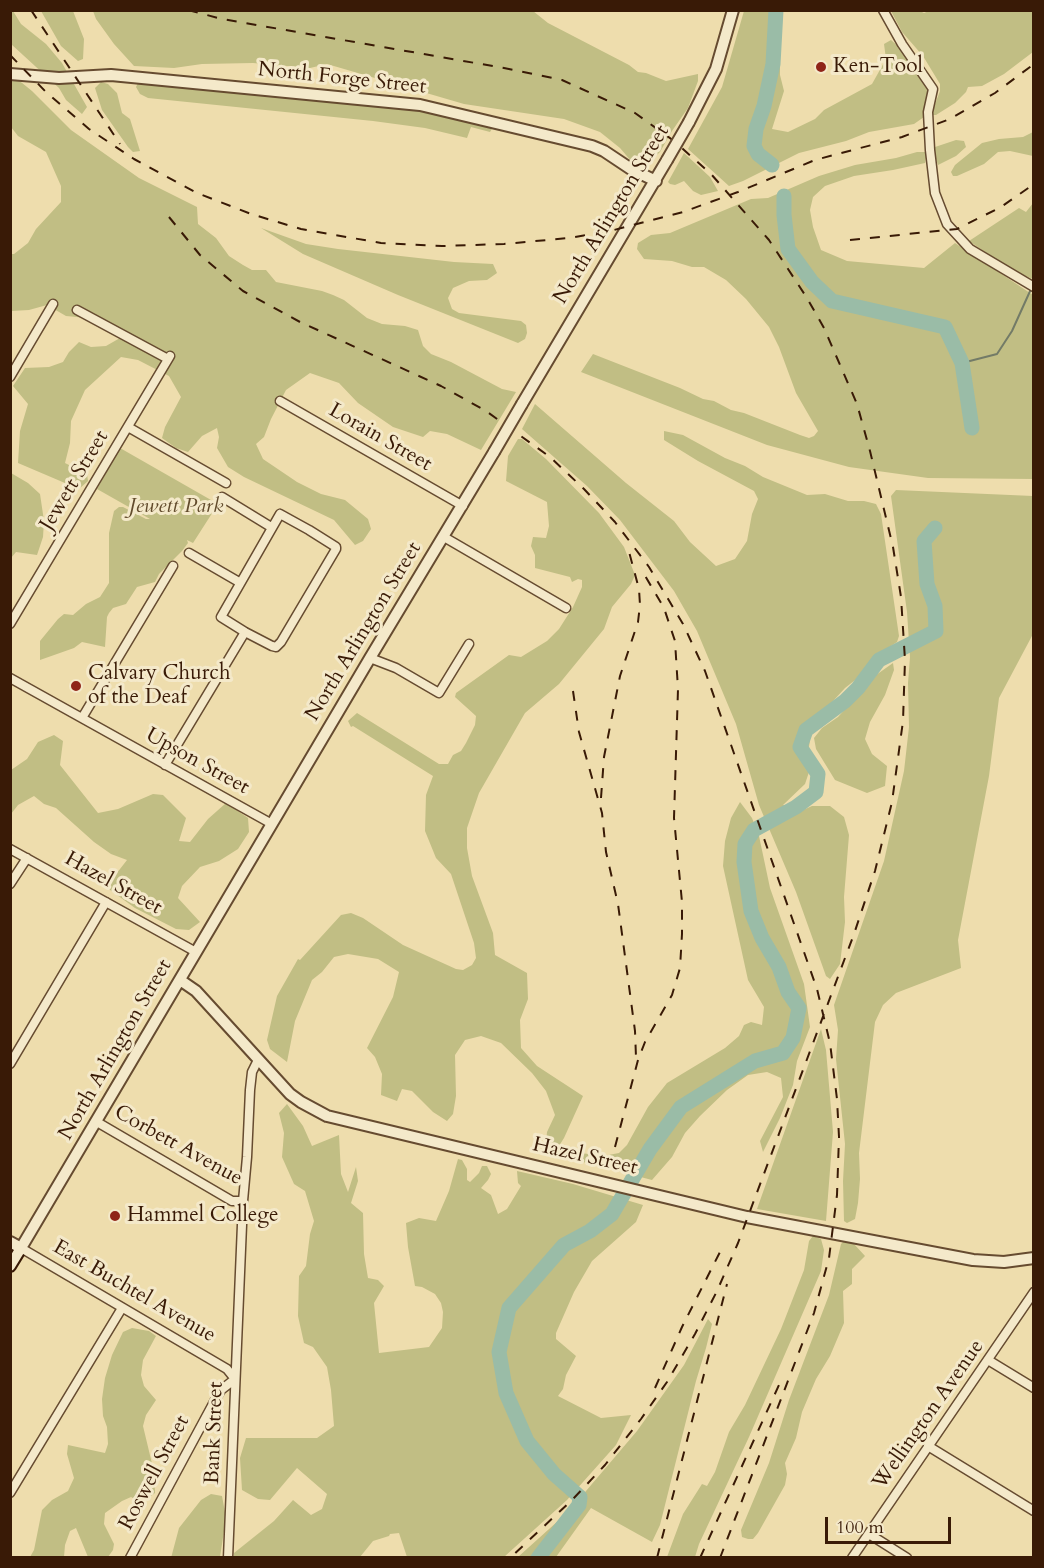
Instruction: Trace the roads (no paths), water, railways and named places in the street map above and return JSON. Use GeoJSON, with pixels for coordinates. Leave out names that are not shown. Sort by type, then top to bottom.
{"type":"FeatureCollection","features":[{"type":"Feature","properties":{"kind":"street","name":"North Arlington Street"},"geometry":{"type":"LineString","coordinates":[[10,1266],[656,181],[716,69],[733,10]]}},
{"type":"Feature","properties":{"kind":"street"},"geometry":{"type":"LineString","coordinates":[[883,10],[902,44],[933,89],[934,93],[928,112],[930,150],[935,193],[947,224],[960,241],[970,249],[1034,287]]}},
{"type":"Feature","properties":{"kind":"street","name":"North Forge Street"},"geometry":{"type":"LineString","coordinates":[[10,74],[59,78],[111,75],[420,105],[592,146],[656,181]]}},
{"type":"Feature","properties":{"kind":"street"},"geometry":{"type":"LineString","coordinates":[[10,377],[53,304]]}},
{"type":"Feature","properties":{"kind":"street","name":"Jewett Street"},"geometry":{"type":"LineString","coordinates":[[10,624],[14,611],[169,358],[77,310]]}},
{"type":"Feature","properties":{"kind":"street","name":"Lorain Street"},"geometry":{"type":"LineString","coordinates":[[280,400],[463,506]]}},
{"type":"Feature","properties":{"kind":"street"},"geometry":{"type":"LineString","coordinates":[[128,426],[225,483]]}},
{"type":"Feature","properties":{"kind":"street"},"geometry":{"type":"LineString","coordinates":[[222,497],[272,527]]}},
{"type":"Feature","properties":{"kind":"street"},"geometry":{"type":"LineString","coordinates":[[280,514],[336,547],[276,647],[234,626],[223,619],[221,614],[272,527],[280,514]]}},
{"type":"Feature","properties":{"kind":"street"},"geometry":{"type":"LineString","coordinates":[[444,537],[566,608]]}},
{"type":"Feature","properties":{"kind":"street"},"geometry":{"type":"LineString","coordinates":[[189,553],[239,582]]}},
{"type":"Feature","properties":{"kind":"street"},"geometry":{"type":"LineString","coordinates":[[82,718],[173,566]]}},
{"type":"Feature","properties":{"kind":"street"},"geometry":{"type":"LineString","coordinates":[[165,765],[245,632]]}},
{"type":"Feature","properties":{"kind":"street"},"geometry":{"type":"LineString","coordinates":[[370,658],[390,665],[440,693],[469,644]]}},
{"type":"Feature","properties":{"kind":"street","name":"Upson Street"},"geometry":{"type":"LineString","coordinates":[[10,678],[272,824]]}},
{"type":"Feature","properties":{"kind":"street","name":"Hazel Street"},"geometry":{"type":"LineString","coordinates":[[10,849],[196,952]]}},
{"type":"Feature","properties":{"kind":"street"},"geometry":{"type":"LineString","coordinates":[[10,884],[27,858]]}},
{"type":"Feature","properties":{"kind":"street"},"geometry":{"type":"LineString","coordinates":[[10,1064],[106,902]]}},
{"type":"Feature","properties":{"kind":"street","name":"Hazel Street"},"geometry":{"type":"LineString","coordinates":[[180,980],[196,991],[290,1094],[327,1116],[747,1217],[973,1260],[1004,1262],[1034,1258]]}},
{"type":"Feature","properties":{"kind":"street","name":"Bank Street"},"geometry":{"type":"LineString","coordinates":[[228,1557],[243,1201],[250,1090],[252,1072],[258,1060]]}},
{"type":"Feature","properties":{"kind":"street","name":"Corbett Avenue"},"geometry":{"type":"LineString","coordinates":[[97,1122],[232,1201],[243,1201]]}},
{"type":"Feature","properties":{"kind":"street","name":"East Buchtel Avenue"},"geometry":{"type":"LineString","coordinates":[[10,1242],[227,1368],[235,1379]]}},
{"type":"Feature","properties":{"kind":"street","name":"Wellington Avenue"},"geometry":{"type":"LineString","coordinates":[[852,1557],[1034,1292]]}},
{"type":"Feature","properties":{"kind":"street"},"geometry":{"type":"LineString","coordinates":[[10,1493],[122,1308]]}},
{"type":"Feature","properties":{"kind":"street"},"geometry":{"type":"LineString","coordinates":[[988,1360],[1034,1388]]}},
{"type":"Feature","properties":{"kind":"street","name":"Roswell Street"},"geometry":{"type":"LineString","coordinates":[[130,1557],[221,1390],[235,1379]]}},
{"type":"Feature","properties":{"kind":"street"},"geometry":{"type":"LineString","coordinates":[[928,1446],[1034,1511]]}},
{"type":"Feature","properties":{"kind":"street"},"geometry":{"type":"LineString","coordinates":[[869,1534],[907,1557]]}},
{"type":"Feature","properties":{"kind":"waterway"},"geometry":{"type":"LineString","coordinates":[[772,165],[758,154],[754,146],[756,129],[764,106],[773,64],[776,10]]}},
{"type":"Feature","properties":{"kind":"waterway"},"geometry":{"type":"LineString","coordinates":[[784,196],[788,249],[812,282],[832,301],[945,327],[962,363],[972,428]]}},
{"type":"Feature","properties":{"kind":"waterway"},"geometry":{"type":"LineString","coordinates":[[962,363],[997,354],[1012,331],[1031,289]]}},
{"type":"Feature","properties":{"kind":"waterway"},"geometry":{"type":"LineString","coordinates":[[538,1558],[579,1505],[580,1497],[554,1474],[527,1441],[506,1393],[499,1352],[509,1308],[564,1245],[590,1231],[612,1214],[650,1149],[681,1107],[755,1061],[783,1053],[793,1038],[799,1008],[788,992],[779,967],[762,938],[751,911],[744,862],[745,844],[754,830],[796,807],[816,792],[818,774],[800,747],[806,730],[845,701],[879,660],[936,631],[935,606],[927,584],[924,541],[935,528]]}},
{"type":"Feature","properties":{"kind":"railway"},"geometry":{"type":"LineString","coordinates":[[31,10],[120,144]]}},
{"type":"Feature","properties":{"kind":"railway"},"geometry":{"type":"LineString","coordinates":[[188,10],[222,19],[562,80],[635,113],[674,141],[711,174],[769,240],[824,328],[857,404],[893,547],[901,597],[905,660],[903,721],[892,802],[875,871],[854,934],[738,1243],[695,1334],[667,1382],[641,1419],[605,1465],[573,1499],[510,1558]]}},
{"type":"Feature","properties":{"kind":"railway"},"geometry":{"type":"LineString","coordinates":[[10,55],[46,92],[89,129],[134,159],[197,193],[251,214],[301,229],[381,243],[442,246],[504,244],[569,238],[614,230],[683,212],[815,160],[902,137],[950,119],[995,93],[1034,64]]}},
{"type":"Feature","properties":{"kind":"railway"},"geometry":{"type":"LineString","coordinates":[[850,240],[957,229],[1001,207],[1034,184]]}},
{"type":"Feature","properties":{"kind":"railway"},"geometry":{"type":"LineString","coordinates":[[169,217],[200,255],[243,291],[300,322],[441,386],[486,411],[550,457],[615,522],[649,567],[683,624],[705,671],[817,989],[830,1043],[839,1137],[837,1195],[829,1258],[814,1313],[720,1558]]}},
{"type":"Feature","properties":{"kind":"railway"},"geometry":{"type":"LineString","coordinates":[[601,798],[604,757],[620,676],[638,622],[640,605],[639,589],[628,548]]}},
{"type":"Feature","properties":{"kind":"railway"},"geometry":{"type":"LineString","coordinates":[[615,1147],[638,1060],[645,1042],[672,995],[680,968],[682,934],[682,902],[674,818],[678,689],[675,641],[664,608],[644,574]]}},
{"type":"Feature","properties":{"kind":"railway"},"geometry":{"type":"LineString","coordinates":[[573,691],[579,732],[602,813],[606,852],[618,904],[635,1031],[636,1057]]}},
{"type":"Feature","properties":{"kind":"railway"},"geometry":{"type":"LineString","coordinates":[[655,1388],[682,1327],[723,1246]]}},
{"type":"Feature","properties":{"kind":"railway"},"geometry":{"type":"LineString","coordinates":[[657,1558],[727,1284]]}},
{"type":"Feature","properties":{"kind":"railway"},"geometry":{"type":"LineString","coordinates":[[700,1558],[779,1385]]}},
{"type":"Feature","properties":{"kind":"place","name":"Ken-Tool"},"geometry":{"type":"Point","coordinates":[821,67]}},
{"type":"Feature","properties":{"kind":"place","name":"Calvary Church of the Deaf"},"geometry":{"type":"Point","coordinates":[76,686]}},
{"type":"Feature","properties":{"kind":"place","name":"Hammel College"},"geometry":{"type":"Point","coordinates":[115,1216]}},
{"type":"Feature","properties":{"kind":"park label","name":"Jewett Park"},"geometry":{"type":"Point","coordinates":[176,507]}}]}
